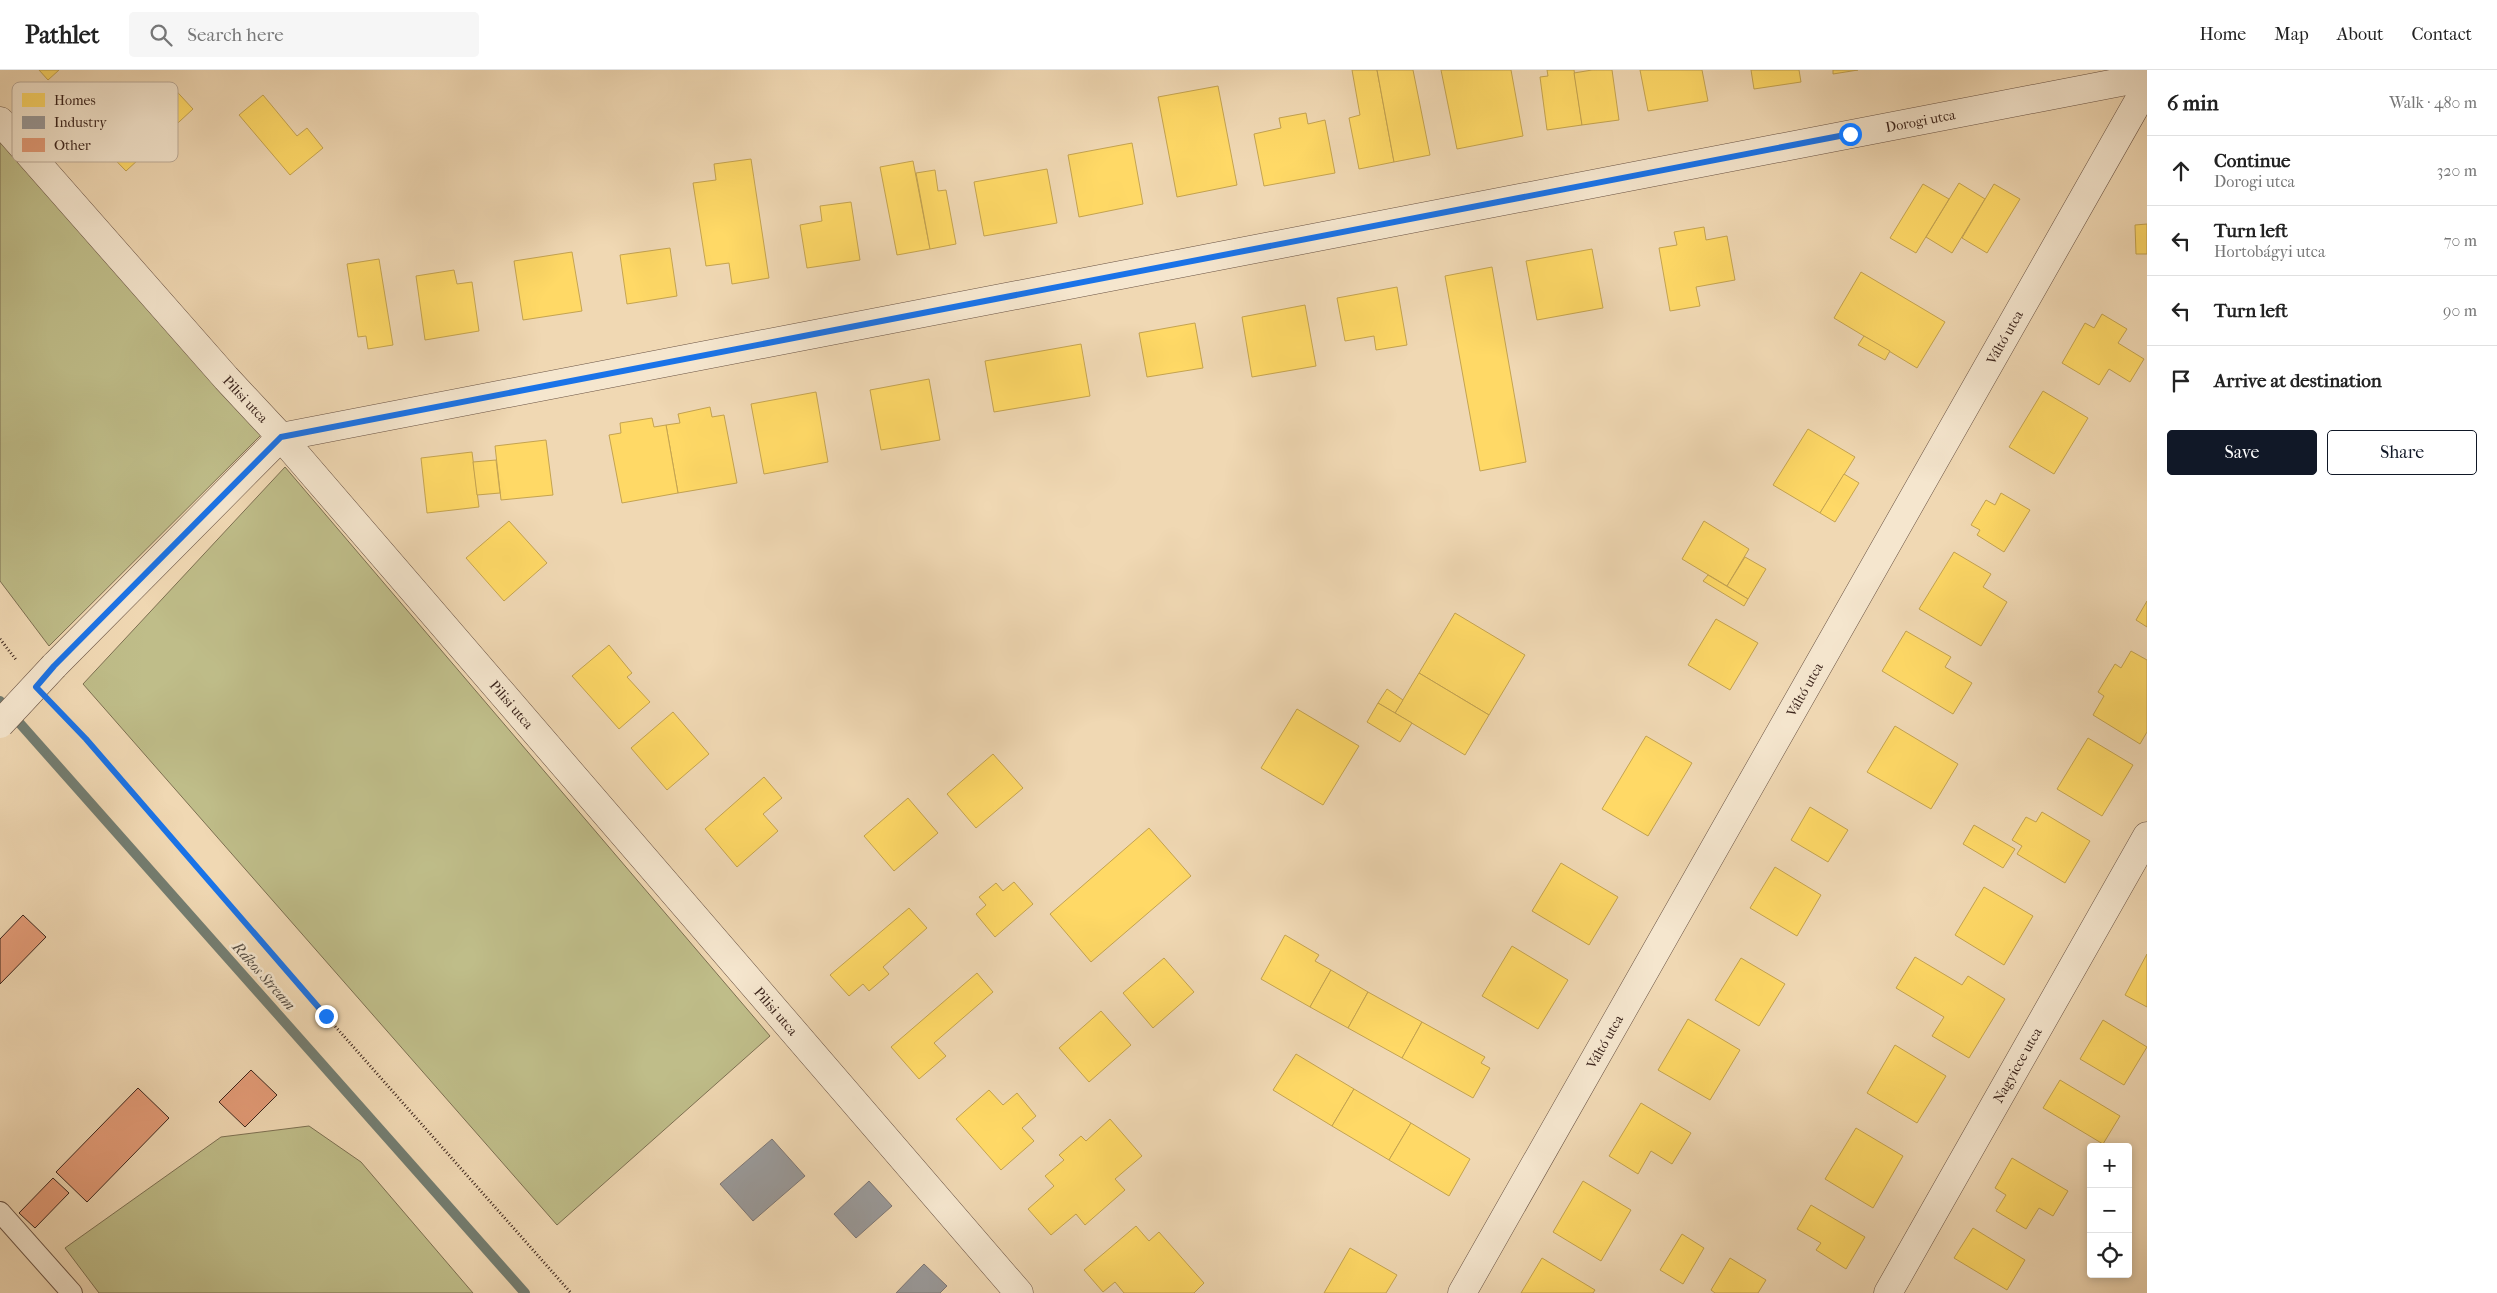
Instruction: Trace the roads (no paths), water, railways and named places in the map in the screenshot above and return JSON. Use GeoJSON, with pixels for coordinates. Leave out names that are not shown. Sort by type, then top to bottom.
{"type":"FeatureCollection","features":[{"type":"Feature","properties":{"kind":"street","name":"Dorogi utca"},"geometry":{"type":"LineString","coordinates":[[281,437],[2147,77]]}},
{"type":"Feature","properties":{"kind":"street","name":"Váltó utca"},"geometry":{"type":"LineString","coordinates":[[1462,1293],[2147,86]]}},
{"type":"Feature","properties":{"kind":"street","name":"Pilisi utca"},"geometry":{"type":"LineString","coordinates":[[0,121],[12,135]]}},
{"type":"Feature","properties":{"kind":"street","name":"Pilisi utca"},"geometry":{"type":"LineString","coordinates":[[36,162],[226,378],[281,437],[1019,1293]]}},
{"type":"Feature","properties":{"kind":"street"},"geometry":{"type":"LineString","coordinates":[[0,724],[54,666],[281,437]]}},
{"type":"Feature","properties":{"kind":"street","name":"Nagyicce utca"},"geometry":{"type":"LineString","coordinates":[[1888,1293],[2147,836]]}},
{"type":"Feature","properties":{"kind":"lane"},"geometry":{"type":"LineString","coordinates":[[0,1212],[72,1293]]}},
{"type":"Feature","properties":{"kind":"waterway","name":"Rákos Stream"},"geometry":{"type":"LineString","coordinates":[[0,701],[525,1293]]}}]}
